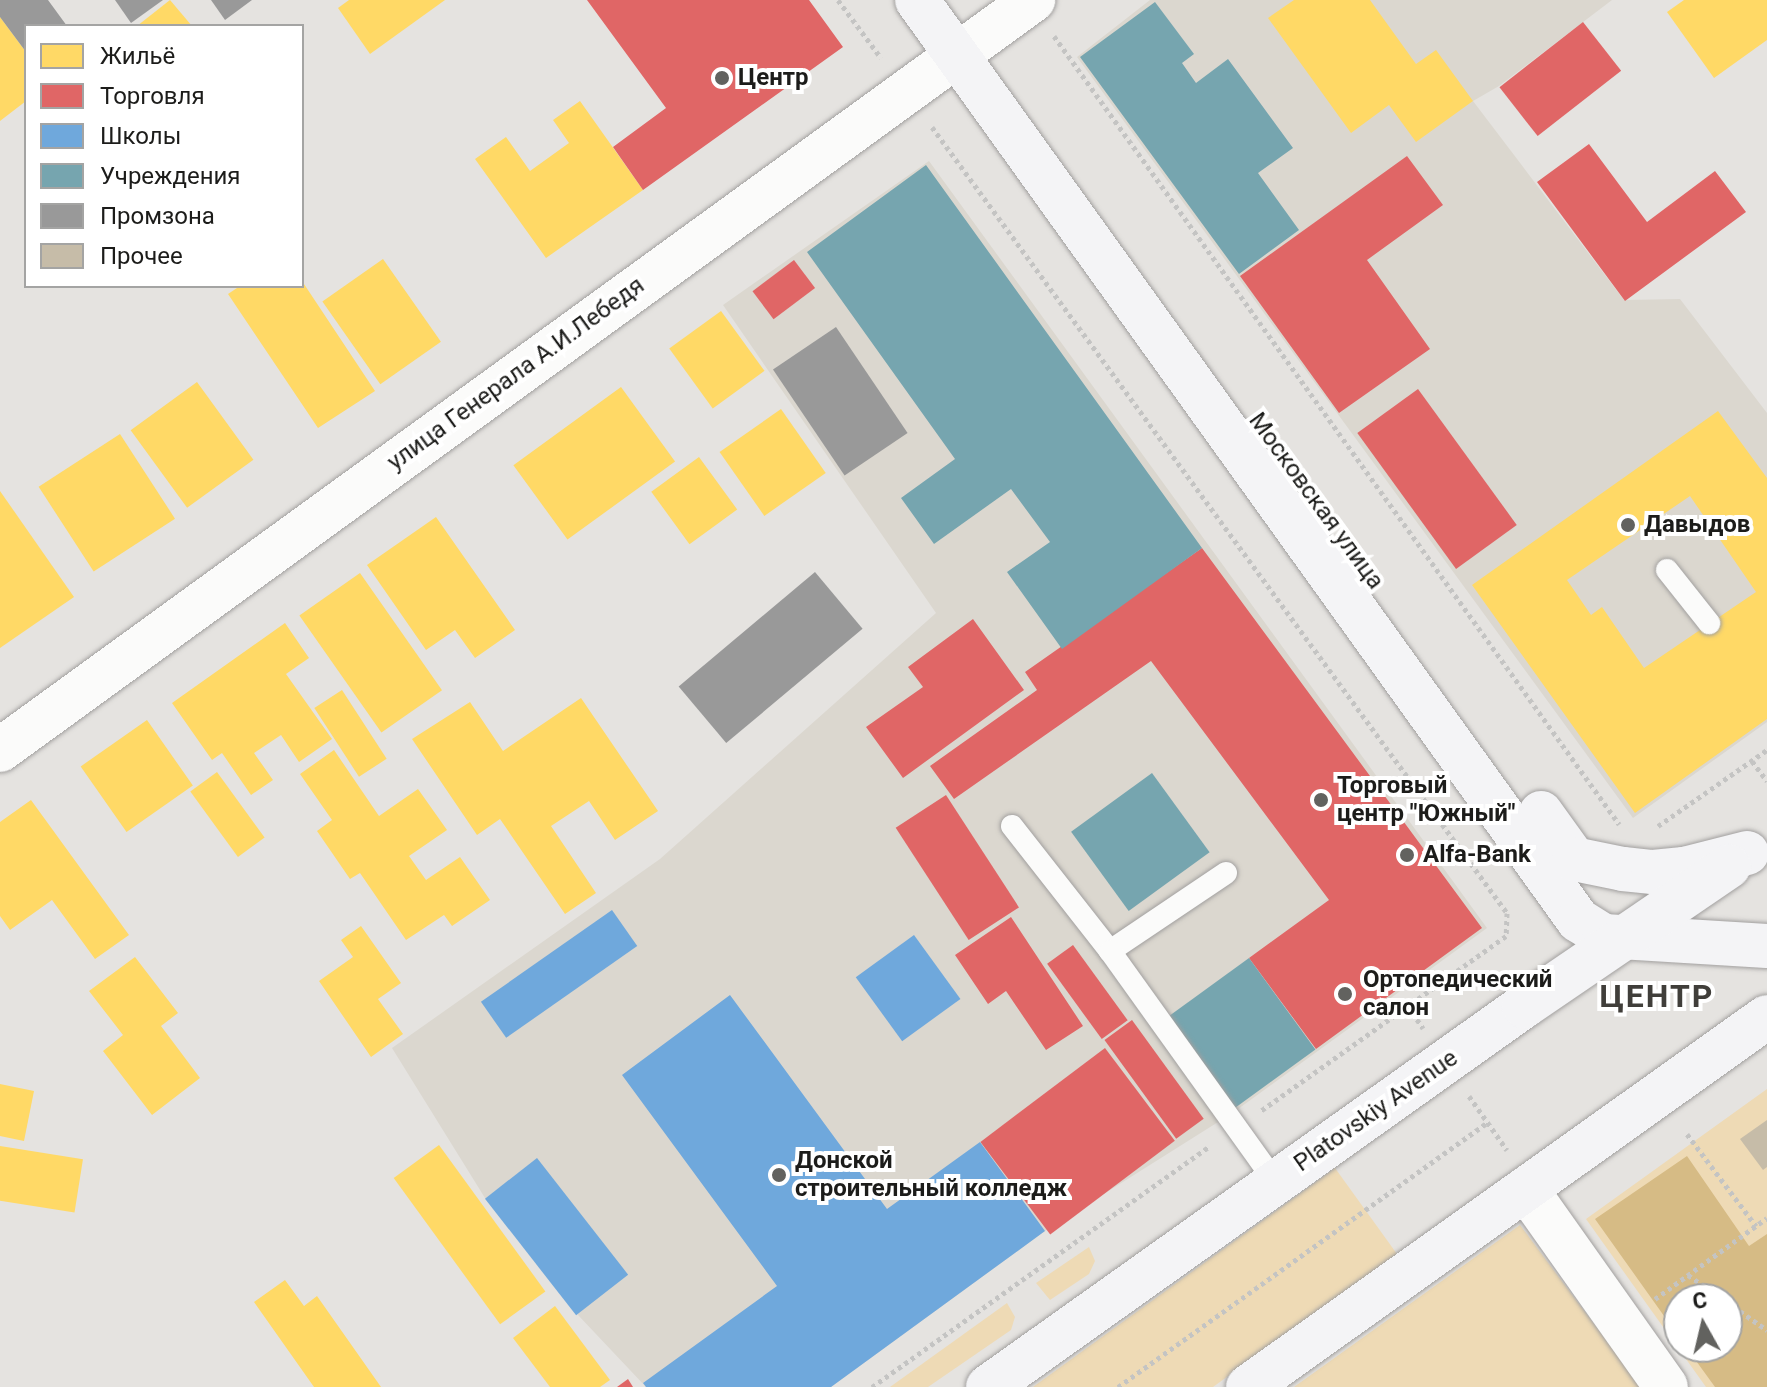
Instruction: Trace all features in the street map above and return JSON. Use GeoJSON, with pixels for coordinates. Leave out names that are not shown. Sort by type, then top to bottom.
{"type":"FeatureCollection","features":[{"type":"Feature","properties":{"kind":"main road","name":"Московская улица"},"geometry":{"type":"LineString","coordinates":[[917,0],[970,47],[1574,859],[1653,872],[1684,869],[1757,846]]}},
{"type":"Feature","properties":{"kind":"main road","name":"Московская улица"},"geometry":{"type":"LineString","coordinates":[[954,0],[970,47],[1578,920],[1604,936],[1767,946]]}},
{"type":"Feature","properties":{"kind":"main road","name":"Platovskiy Avenue"},"geometry":{"type":"LineString","coordinates":[[988,1387],[1524,1006],[1757,846]]}},
{"type":"Feature","properties":{"kind":"main road"},"geometry":{"type":"LineString","coordinates":[[1524,1006],[1544,980],[1554,954],[1549,875]]}},
{"type":"Feature","properties":{"kind":"main road"},"geometry":{"type":"LineString","coordinates":[[1248,1387],[1767,1017]]}},
{"type":"Feature","properties":{"kind":"street","name":"улица Генерала А.И.Лебедя"},"geometry":{"type":"LineString","coordinates":[[0,750],[1031,1]]}},
{"type":"Feature","properties":{"kind":"street"},"geometry":{"type":"LineString","coordinates":[[1526,1189],[1666,1387]]}},
{"type":"Feature","properties":{"kind":"lane"},"geometry":{"type":"LineString","coordinates":[[1667,570],[1709,623]]}},
{"type":"Feature","properties":{"kind":"lane"},"geometry":{"type":"LineString","coordinates":[[1012,826],[1110,951],[1276,1183]]}},
{"type":"Feature","properties":{"kind":"lane"},"geometry":{"type":"LineString","coordinates":[[1110,951],[1226,873]]}},
{"type":"Feature","properties":{"kind":"path"},"geometry":{"type":"LineString","coordinates":[[838,0],[1507,913],[1506,936],[872,1387]]}},
{"type":"Feature","properties":{"kind":"path"},"geometry":{"type":"LineString","coordinates":[[1031,1],[1621,828]]}},
{"type":"Feature","properties":{"kind":"path"},"geometry":{"type":"LineString","coordinates":[[1652,831],[1767,750]]}},
{"type":"Feature","properties":{"kind":"path"},"geometry":{"type":"LineString","coordinates":[[1752,761],[1767,781]]}},
{"type":"Feature","properties":{"kind":"path"},"geometry":{"type":"LineString","coordinates":[[1118,1387],[1488,1122]]}},
{"type":"Feature","properties":{"kind":"path"},"geometry":{"type":"LineString","coordinates":[[1687,1134],[1756,1226]]}},
{"type":"Feature","properties":{"kind":"path"},"geometry":{"type":"LineString","coordinates":[[1650,1302],[1767,1218]]}},
{"type":"Feature","properties":{"kind":"path"},"geometry":{"type":"LineString","coordinates":[[1688,1275],[1699,1283]]}},
{"type":"Feature","properties":{"kind":"path"},"geometry":{"type":"LineString","coordinates":[[1743,1313],[1767,1330]]}},
{"type":"Feature","properties":{"kind":"shaded area"},"geometry":{"type":"Polygon","coordinates":[[[1150,0],[1612,0],[1499,86],[1473,101],[1624,300],[1680,299],[1767,413],[1767,722],[1633,818],[1077,57],[1150,0]]]}},
{"type":"Feature","properties":{"kind":"shaded area"},"geometry":{"type":"Polygon","coordinates":[[[929,161],[1487,928],[1234,1112],[1045,1231],[831,1387],[646,1387],[578,1315],[485,1198],[392,1048],[660,859],[936,613],[723,305],[929,161]]]}},
{"type":"Feature","properties":{"kind":"shaded area"},"geometry":{"type":"Polygon","coordinates":[[[1767,1089],[1767,1387],[1706,1387],[1689,1363],[1743,1363],[1743,1283],[1663,1283],[1663,1327],[1586,1219],[1767,1089]]]}},
{"type":"Feature","properties":{"kind":"shaded area"},"geometry":{"type":"Polygon","coordinates":[[[1687,1156],[1749,1246],[1767,1234],[1767,1387],[1715,1387],[1698,1363],[1743,1363],[1743,1283],[1663,1283],[1663,1315],[1595,1219],[1687,1156]]]}},
{"type":"Feature","properties":{"kind":"shaded area"},"geometry":{"type":"Polygon","coordinates":[[[1335,1168],[1397,1254],[1213,1387],[1033,1387],[1335,1168]]]}},
{"type":"Feature","properties":{"kind":"shaded area"},"geometry":{"type":"Polygon","coordinates":[[[1520,1225],[1641,1387],[1294,1387],[1520,1225]]]}},
{"type":"Feature","properties":{"kind":"shaded area"},"geometry":{"type":"Polygon","coordinates":[[[1089,1247],[1095,1261],[1089,1274],[1050,1300],[1036,1283],[1089,1247]]]}},
{"type":"Feature","properties":{"kind":"shaded area"},"geometry":{"type":"Polygon","coordinates":[[[1007,1303],[1015,1317],[1011,1330],[928,1387],[890,1387],[1007,1303]]]}},
{"type":"Feature","properties":{"kind":"building: Жильё"},"geometry":{"type":"Polygon","coordinates":[[[170,0],[190,24],[140,24],[170,0]]]}},
{"type":"Feature","properties":{"kind":"building: Жильё"},"geometry":{"type":"Polygon","coordinates":[[[349,0],[445,0],[370,54],[338,8],[349,0]]]}},
{"type":"Feature","properties":{"kind":"building: Жильё"},"geometry":{"type":"Polygon","coordinates":[[[1294,0],[1370,0],[1416,64],[1436,50],[1473,101],[1416,142],[1389,105],[1351,133],[1268,18],[1294,0]]]}},
{"type":"Feature","properties":{"kind":"building: Жильё"},"geometry":{"type":"Polygon","coordinates":[[[1684,0],[1767,0],[1767,40],[1714,78],[1667,12],[1684,0]]]}},
{"type":"Feature","properties":{"kind":"building: Жильё"},"geometry":{"type":"Polygon","coordinates":[[[0,17],[24,49],[24,103],[0,121],[0,17]]]}},
{"type":"Feature","properties":{"kind":"building: Жильё"},"geometry":{"type":"Polygon","coordinates":[[[580,101],[643,190],[546,258],[475,159],[506,137],[530,171],[569,143],[553,120],[580,101]]]}},
{"type":"Feature","properties":{"kind":"building: Жильё"},"geometry":{"type":"Polygon","coordinates":[[[383,259],[441,342],[380,384],[322,301],[383,259]]]}},
{"type":"Feature","properties":{"kind":"building: Жильё"},"geometry":{"type":"Polygon","coordinates":[[[304,284],[375,391],[318,428],[228,294],[237,288],[304,288],[304,284]]]}},
{"type":"Feature","properties":{"kind":"building: Жильё"},"geometry":{"type":"Polygon","coordinates":[[[721,311],[764,371],[713,408],[669,349],[721,311]]]}},
{"type":"Feature","properties":{"kind":"building: Жильё"},"geometry":{"type":"Polygon","coordinates":[[[197,382],[253,460],[187,508],[131,430],[197,382]]]}},
{"type":"Feature","properties":{"kind":"building: Жильё"},"geometry":{"type":"Polygon","coordinates":[[[621,387],[675,461],[567,540],[513,465],[621,387]]]}},
{"type":"Feature","properties":{"kind":"building: Жильё"},"geometry":{"type":"Polygon","coordinates":[[[781,409],[826,473],[764,516],[720,452],[781,409]]]}},
{"type":"Feature","properties":{"kind":"building: Жильё"},"geometry":{"type":"Polygon","coordinates":[[[1718,411],[1767,478],[1767,719],[1635,813],[1472,585],[1718,411]],[[1690,496],[1567,580],[1591,615],[1602,607],[1644,668],[1756,592],[1690,496]]]}},
{"type":"Feature","properties":{"kind":"building: Жильё"},"geometry":{"type":"Polygon","coordinates":[[[120,434],[175,519],[94,572],[39,487],[120,434]]]}},
{"type":"Feature","properties":{"kind":"building: Жильё"},"geometry":{"type":"Polygon","coordinates":[[[699,457],[737,510],[689,544],[651,492],[699,457]]]}},
{"type":"Feature","properties":{"kind":"building: Жильё"},"geometry":{"type":"Polygon","coordinates":[[[0,491],[74,597],[0,648],[0,491]]]}},
{"type":"Feature","properties":{"kind":"building: Жильё"},"geometry":{"type":"Polygon","coordinates":[[[436,517],[515,630],[475,658],[455,630],[426,650],[367,565],[436,517]]]}},
{"type":"Feature","properties":{"kind":"building: Жильё"},"geometry":{"type":"Polygon","coordinates":[[[360,573],[442,690],[381,733],[299,615],[360,573]]]}},
{"type":"Feature","properties":{"kind":"building: Жильё"},"geometry":{"type":"Polygon","coordinates":[[[285,623],[309,658],[286,674],[332,739],[299,762],[281,735],[254,753],[273,780],[251,795],[222,753],[212,760],[172,703],[285,623]]]}},
{"type":"Feature","properties":{"kind":"building: Жильё"},"geometry":{"type":"Polygon","coordinates":[[[342,690],[387,759],[359,777],[314,708],[342,690]]]}},
{"type":"Feature","properties":{"kind":"building: Жильё"},"geometry":{"type":"Polygon","coordinates":[[[581,698],[658,811],[615,840],[589,801],[551,826],[596,893],[565,914],[500,819],[477,835],[412,739],[470,702],[503,751],[581,698]]]}},
{"type":"Feature","properties":{"kind":"building: Жильё"},"geometry":{"type":"Polygon","coordinates":[[[147,720],[193,786],[127,832],[81,766],[147,720]]]}},
{"type":"Feature","properties":{"kind":"building: Жильё"},"geometry":{"type":"Polygon","coordinates":[[[334,750],[379,816],[418,789],[447,830],[409,856],[426,880],[460,857],[490,900],[452,926],[444,915],[406,940],[360,873],[350,879],[317,831],[332,820],[300,774],[334,750]]]}},
{"type":"Feature","properties":{"kind":"building: Жильё"},"geometry":{"type":"Polygon","coordinates":[[[217,772],[265,838],[238,857],[190,791],[217,772]]]}},
{"type":"Feature","properties":{"kind":"building: Жильё"},"geometry":{"type":"Polygon","coordinates":[[[31,800],[129,935],[95,959],[52,900],[10,930],[0,916],[0,822],[31,800]]]}},
{"type":"Feature","properties":{"kind":"building: Жильё"},"geometry":{"type":"Polygon","coordinates":[[[361,926],[401,983],[378,999],[403,1034],[371,1057],[319,981],[353,957],[341,940],[361,926]]]}},
{"type":"Feature","properties":{"kind":"building: Жильё"},"geometry":{"type":"Polygon","coordinates":[[[135,957],[178,1013],[161,1026],[200,1078],[152,1115],[103,1051],[123,1035],[89,991],[135,957]]]}},
{"type":"Feature","properties":{"kind":"building: Жильё"},"geometry":{"type":"Polygon","coordinates":[[[0,1084],[34,1091],[24,1141],[0,1136],[0,1084]]]}},
{"type":"Feature","properties":{"kind":"building: Жильё"},"geometry":{"type":"Polygon","coordinates":[[[439,1145],[545,1291],[500,1324],[394,1178],[439,1145]]]}},
{"type":"Feature","properties":{"kind":"building: Жильё"},"geometry":{"type":"Polygon","coordinates":[[[0,1146],[83,1159],[75,1212],[0,1201],[0,1146]]]}},
{"type":"Feature","properties":{"kind":"building: Жильё"},"geometry":{"type":"Polygon","coordinates":[[[285,1280],[304,1306],[317,1296],[381,1387],[314,1387],[254,1302],[285,1280]]]}},
{"type":"Feature","properties":{"kind":"building: Жильё"},"geometry":{"type":"Polygon","coordinates":[[[555,1306],[610,1380],[600,1387],[550,1387],[513,1338],[555,1306]]]}},
{"type":"Feature","properties":{"kind":"building: Торговля","name":"Центр"},"geometry":{"type":"Polygon","coordinates":[[[587,0],[809,0],[843,47],[643,190],[613,147],[666,108],[587,0]]]}},
{"type":"Feature","properties":{"kind":"building: Торговля"},"geometry":{"type":"Polygon","coordinates":[[[1583,22],[1621,71],[1538,136],[1499,87],[1583,22]]]}},
{"type":"Feature","properties":{"kind":"building: Торговля"},"geometry":{"type":"Polygon","coordinates":[[[1589,144],[1647,222],[1715,171],[1746,212],[1625,301],[1537,182],[1589,144]]]}},
{"type":"Feature","properties":{"kind":"building: Торговля"},"geometry":{"type":"Polygon","coordinates":[[[1407,156],[1443,205],[1367,260],[1430,349],[1339,413],[1240,276],[1407,156]]]}},
{"type":"Feature","properties":{"kind":"building: Торговля"},"geometry":{"type":"Polygon","coordinates":[[[794,260],[815,288],[774,319],[752,291],[794,260]]]}},
{"type":"Feature","properties":{"kind":"building: Торговля"},"geometry":{"type":"Polygon","coordinates":[[[1418,389],[1517,525],[1456,569],[1357,433],[1418,389]]]}},
{"type":"Feature","properties":{"kind":"building: Торговля","name":"Торговый центр \"Южный\""},"geometry":{"type":"Polygon","coordinates":[[[1202,548],[1482,928],[1316,1049],[1249,958],[1329,900],[1151,661],[954,799],[930,766],[1037,690],[1025,672],[1202,548]]]}},
{"type":"Feature","properties":{"kind":"building: Торговля"},"geometry":{"type":"Polygon","coordinates":[[[973,619],[1024,690],[903,778],[866,727],[923,687],[908,667],[973,619]]]}},
{"type":"Feature","properties":{"kind":"building: Торговля"},"geometry":{"type":"Polygon","coordinates":[[[946,795],[1019,907],[969,940],[896,828],[946,795]]]}},
{"type":"Feature","properties":{"kind":"building: Торговля"},"geometry":{"type":"Polygon","coordinates":[[[1011,917],[1083,1026],[1046,1050],[1006,991],[988,1004],[955,955],[1011,917]]]}},
{"type":"Feature","properties":{"kind":"building: Торговля"},"geometry":{"type":"Polygon","coordinates":[[[1073,945],[1128,1020],[1102,1039],[1047,964],[1073,945]]]}},
{"type":"Feature","properties":{"kind":"building: Торговля"},"geometry":{"type":"Polygon","coordinates":[[[1132,1020],[1204,1119],[1176,1139],[1104,1040],[1132,1020]]]}},
{"type":"Feature","properties":{"kind":"building: Торговля"},"geometry":{"type":"Polygon","coordinates":[[[1105,1048],[1175,1141],[1050,1235],[980,1142],[1105,1048]]]}},
{"type":"Feature","properties":{"kind":"building: Торговля"},"geometry":{"type":"Polygon","coordinates":[[[628,1379],[633,1387],[617,1387],[628,1379]]]}},
{"type":"Feature","properties":{"kind":"building: Школы"},"geometry":{"type":"Polygon","coordinates":[[[612,910],[637,946],[506,1038],[481,1002],[612,910]]]}},
{"type":"Feature","properties":{"kind":"building: Школы"},"geometry":{"type":"Polygon","coordinates":[[[914,935],[960,999],[902,1041],[856,977],[914,935]]]}},
{"type":"Feature","properties":{"kind":"building: Школы","name":"Донской строительный колледж"},"geometry":{"type":"Polygon","coordinates":[[[730,995],[887,1209],[980,1142],[1045,1231],[831,1387],[646,1387],[643,1383],[777,1286],[622,1075],[730,995]]]}},
{"type":"Feature","properties":{"kind":"building: Школы"},"geometry":{"type":"Polygon","coordinates":[[[537,1158],[628,1275],[576,1315],[485,1199],[537,1158]]]}},
{"type":"Feature","properties":{"kind":"building: Учреждения"},"geometry":{"type":"Polygon","coordinates":[[[1155,2],[1194,54],[1182,63],[1196,83],[1228,59],[1293,148],[1258,173],[1299,230],[1239,274],[1080,57],[1155,2]]]}},
{"type":"Feature","properties":{"kind":"building: Учреждения"},"geometry":{"type":"Polygon","coordinates":[[[926,165],[1202,548],[1062,649],[1007,572],[1050,542],[1011,489],[934,544],[901,498],[955,459],[807,252],[926,165]]]}},
{"type":"Feature","properties":{"kind":"building: Учреждения"},"geometry":{"type":"Polygon","coordinates":[[[1152,773],[1210,852],[1129,911],[1071,832],[1152,773]]]}},
{"type":"Feature","properties":{"kind":"building: Учреждения"},"geometry":{"type":"Polygon","coordinates":[[[1249,958],[1315,1049],[1235,1108],[1168,1017],[1249,958]]]}},
{"type":"Feature","properties":{"kind":"building: Промзона"},"geometry":{"type":"Polygon","coordinates":[[[0,0],[48,0],[66,24],[24,24],[24,49],[0,17],[0,0]]]}},
{"type":"Feature","properties":{"kind":"building: Промзона"},"geometry":{"type":"Polygon","coordinates":[[[115,0],[163,0],[131,23],[115,0]]]}},
{"type":"Feature","properties":{"kind":"building: Промзона"},"geometry":{"type":"Polygon","coordinates":[[[211,0],[252,0],[225,20],[211,0]]]}},
{"type":"Feature","properties":{"kind":"building: Промзона"},"geometry":{"type":"Polygon","coordinates":[[[836,327],[908,433],[845,476],[773,369],[836,327]]]}},
{"type":"Feature","properties":{"kind":"building: Промзона"},"geometry":{"type":"Polygon","coordinates":[[[815,572],[863,629],[726,743],[679,686],[815,572]]]}},
{"type":"Feature","properties":{"kind":"building: Прочее"},"geometry":{"type":"Polygon","coordinates":[[[1767,1120],[1767,1167],[1763,1170],[1740,1139],[1767,1120]]]}},
{"type":"Feature","properties":{"kind":"place","name":"Центр"},"geometry":{"type":"Point","coordinates":[722,78]}},
{"type":"Feature","properties":{"kind":"place","name":"Давыдов"},"geometry":{"type":"Point","coordinates":[1628,525]}},
{"type":"Feature","properties":{"kind":"place","name":"Торговый центр \"Южный\""},"geometry":{"type":"Point","coordinates":[1321,800]}},
{"type":"Feature","properties":{"kind":"place","name":"Alfa-Bank"},"geometry":{"type":"Point","coordinates":[1407,855]}},
{"type":"Feature","properties":{"kind":"place","name":"Ортопедический салон"},"geometry":{"type":"Point","coordinates":[1345,994]}},
{"type":"Feature","properties":{"kind":"place","name":"Донской строительный колледж"},"geometry":{"type":"Point","coordinates":[779,1175]}},
{"type":"Feature","properties":{"kind":"district","name":"ЦЕНТР"},"geometry":{"type":"Point","coordinates":[1657,996]}}]}
